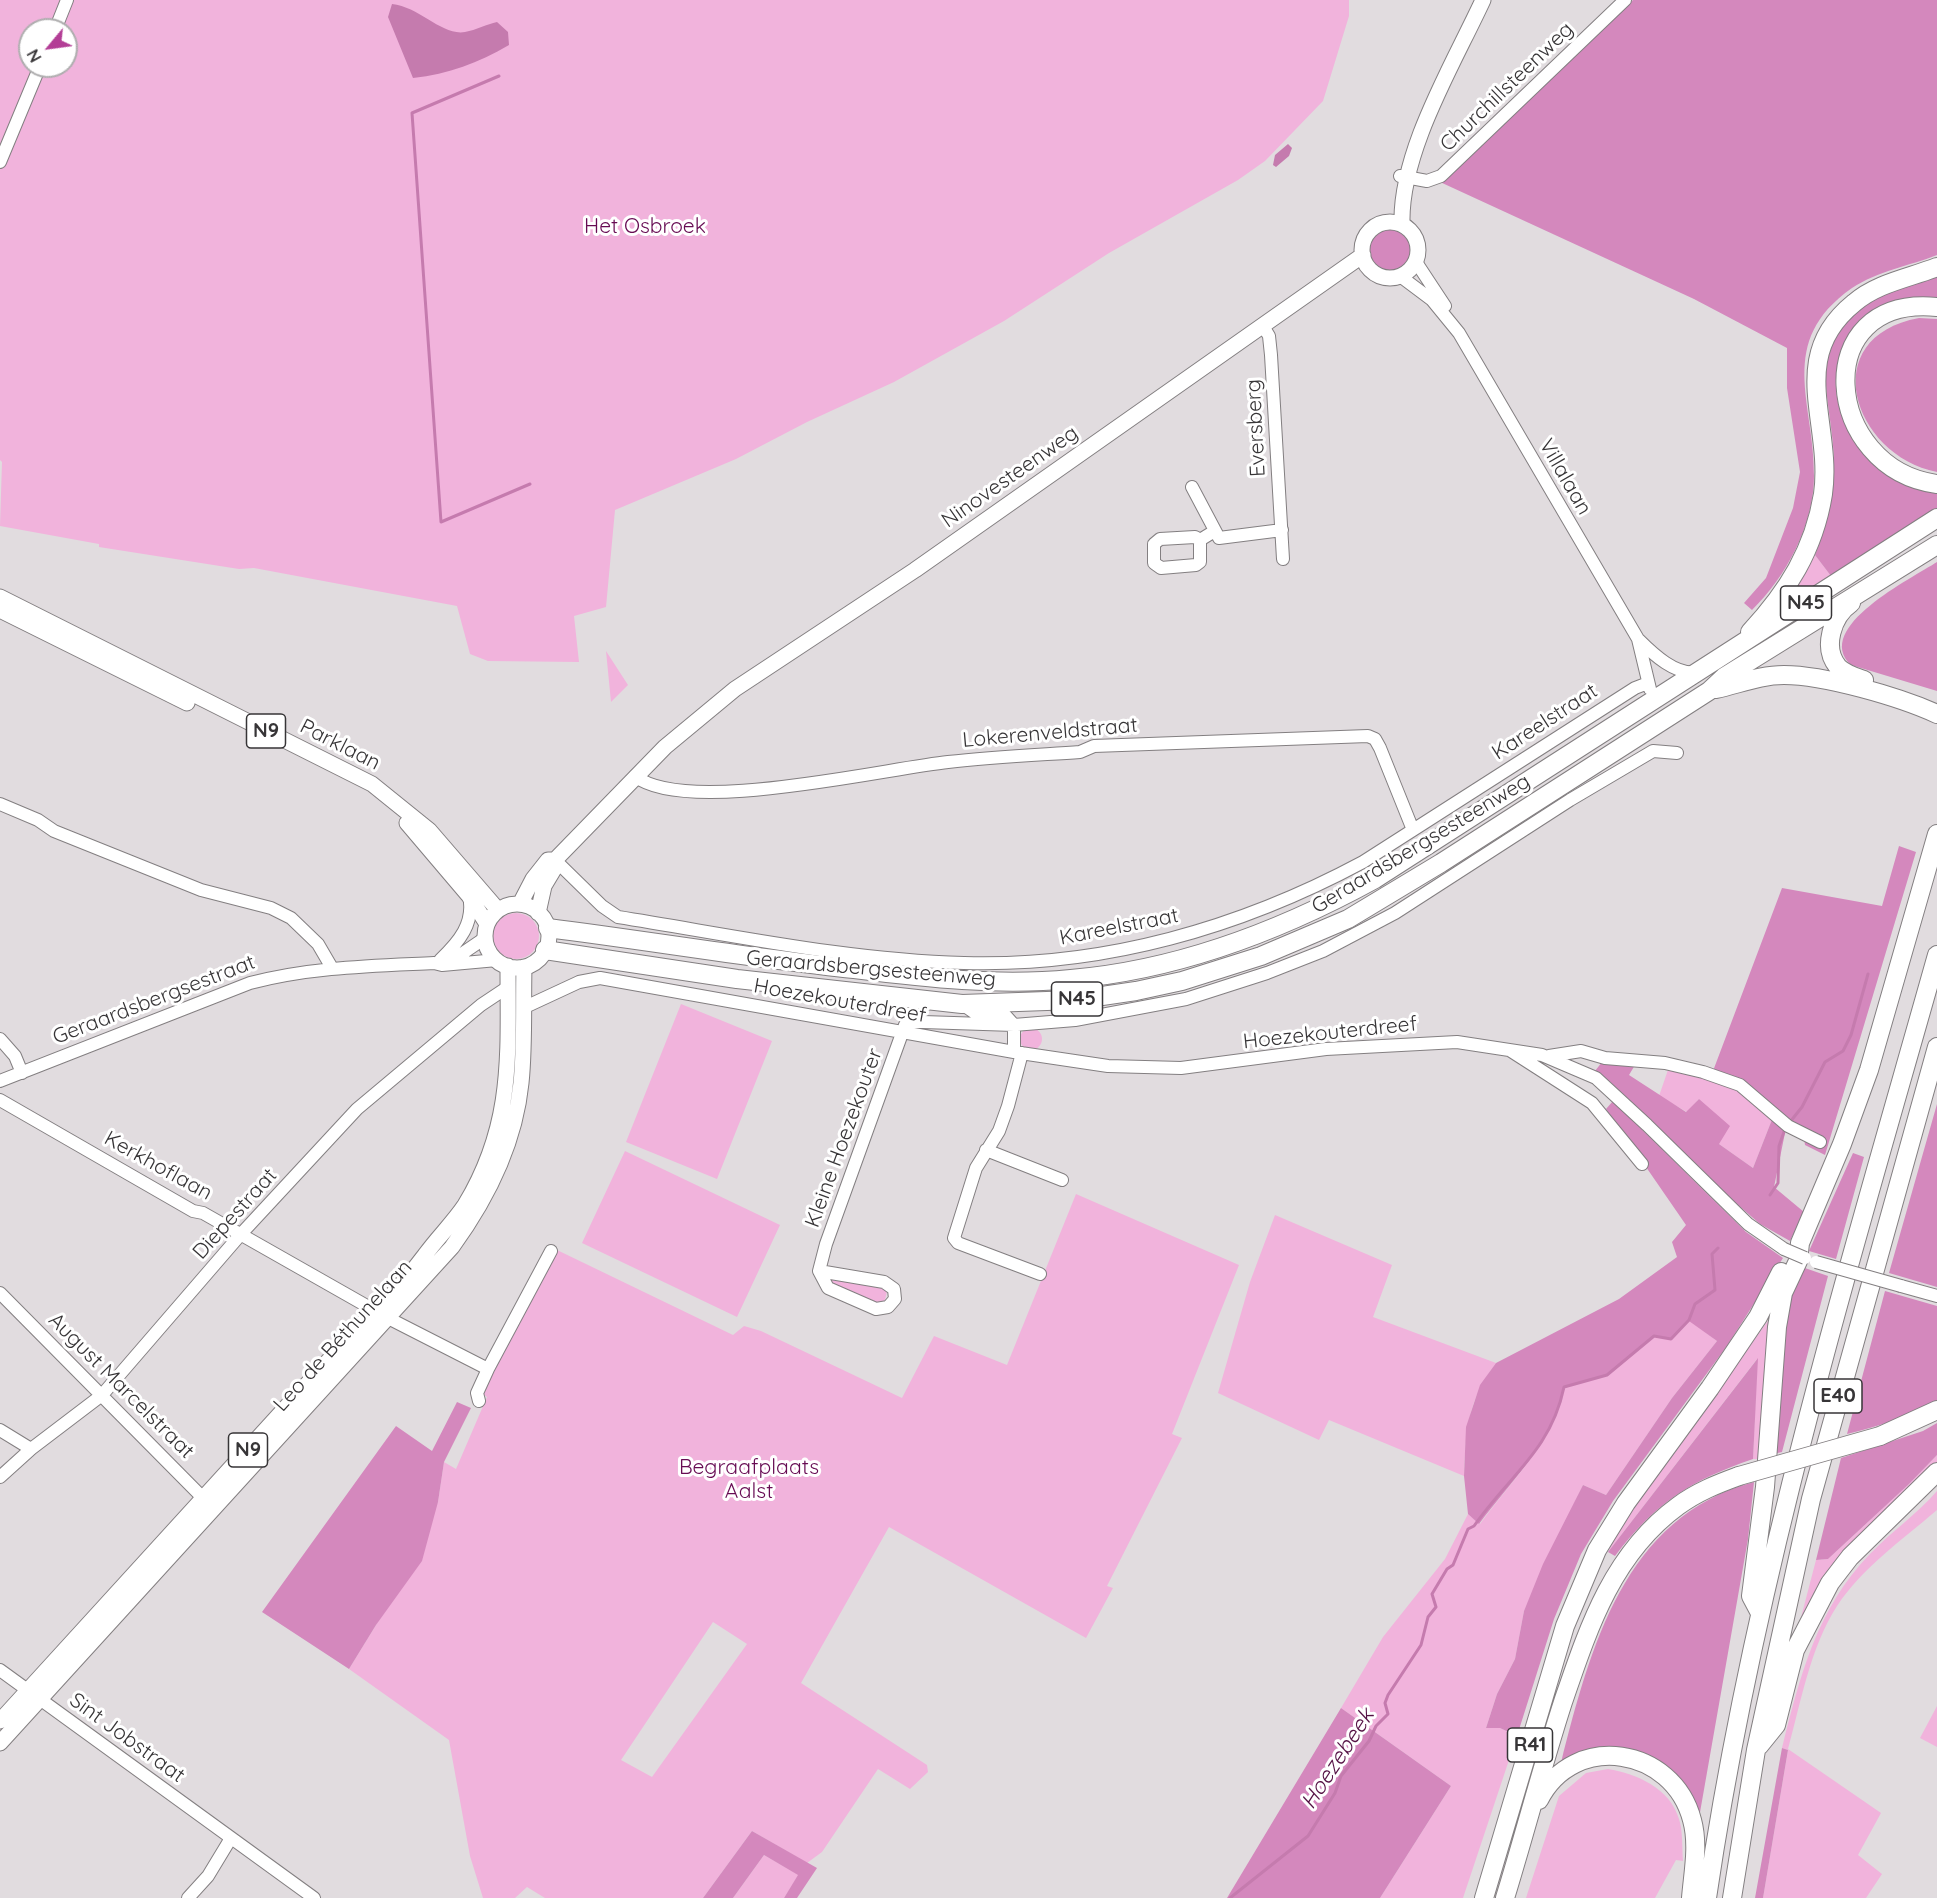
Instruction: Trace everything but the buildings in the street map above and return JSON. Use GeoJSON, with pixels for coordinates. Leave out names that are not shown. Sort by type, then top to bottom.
{"type":"FeatureCollection","features":[{"type":"Feature","properties":{"kind":"highway"},"geometry":{"type":"LineString","coordinates":[[1734,649],[1792,580],[1815,530],[1823,493],[1825,450],[1815,379],[1818,357],[1825,340],[1842,314],[1867,293],[1937,267]]}},
{"type":"Feature","properties":{"kind":"highway"},"geometry":{"type":"LineString","coordinates":[[1937,307],[1894,311],[1864,331],[1849,354],[1844,383],[1850,416],[1869,446],[1897,469],[1937,484]]}},
{"type":"Feature","properties":{"kind":"highway","name":"Geraardsbergsesteenweg"},"geometry":{"type":"LineString","coordinates":[[543,920],[740,956],[963,982],[1071,979],[1131,970],[1216,949],[1285,923],[1338,899],[1402,862],[1651,692],[1698,672],[1937,518]]}},
{"type":"Feature","properties":{"kind":"highway","name":"Geraardsbergsesteenweg"},"geometry":{"type":"LineString","coordinates":[[545,950],[737,979],[962,1004],[1075,1000],[1136,991],[1223,970],[1316,934],[1385,898],[1709,690],[1724,677],[1937,545]]}},
{"type":"Feature","properties":{"kind":"highway"},"geometry":{"type":"LineString","coordinates":[[1864,592],[1845,607],[1836,621],[1830,642],[1835,663],[1845,672],[1858,678],[1937,702]]}},
{"type":"Feature","properties":{"kind":"highway"},"geometry":{"type":"LineString","coordinates":[[1709,690],[1758,677],[1785,675],[1811,677],[1839,682],[1937,714]]}},
{"type":"Feature","properties":{"kind":"highway"},"geometry":{"type":"LineString","coordinates":[[1760,1613],[1751,1596],[1766,1487],[1777,1327],[1783,1293],[1798,1261],[1869,1070],[1937,834]]}},
{"type":"Feature","properties":{"kind":"highway","name":"E40"},"geometry":{"type":"LineString","coordinates":[[1707,1898],[1734,1741],[1760,1613],[1814,1392],[1937,955]]}},
{"type":"Feature","properties":{"kind":"highway","name":"E40"},"geometry":{"type":"LineString","coordinates":[[1732,1898],[1756,1750],[1811,1499],[1937,1047]]}},
{"type":"Feature","properties":{"kind":"highway","name":"R41"},"geometry":{"type":"LineString","coordinates":[[1484,1898],[1566,1626],[1581,1584],[1608,1531],[1752,1326],[1789,1254],[1801,1253]]}},
{"type":"Feature","properties":{"kind":"highway","name":"R41"},"geometry":{"type":"LineString","coordinates":[[1505,1898],[1530,1818],[1531,1806],[1548,1749],[1589,1624],[1631,1553],[1662,1520],[1699,1492],[1738,1476],[1880,1436],[1937,1410]]}},
{"type":"Feature","properties":{"kind":"highway"},"geometry":{"type":"LineString","coordinates":[[1756,1750],[1776,1725],[1795,1650],[1830,1583],[1850,1557],[1937,1473]]}},
{"type":"Feature","properties":{"kind":"highway"},"geometry":{"type":"LineString","coordinates":[[1530,1818],[1546,1786],[1564,1769],[1584,1759],[1616,1756],[1643,1763],[1675,1787],[1692,1821],[1695,1849],[1691,1898]]}},
{"type":"Feature","properties":{"kind":"main road"},"geometry":{"type":"LineString","coordinates":[[1394,223],[1403,177],[1483,0]]}},
{"type":"Feature","properties":{"kind":"main road"},"geometry":{"type":"LineString","coordinates":[[1394,223],[1415,236],[1418,254],[1416,262],[1400,276],[1384,277],[1370,270],[1363,255],[1362,246],[1370,230],[1394,223]]}},
{"type":"Feature","properties":{"kind":"main road","name":"Ninovesteenweg"},"geometry":{"type":"LineString","coordinates":[[635,776],[680,732],[735,689],[915,570],[1177,383],[1306,297],[1311,290],[1363,255]]}},
{"type":"Feature","properties":{"kind":"main road","name":"Ninovesteenweg"},"geometry":{"type":"LineString","coordinates":[[1306,297],[1314,296],[1349,277],[1370,270]]}},
{"type":"Feature","properties":{"kind":"main road","name":"Parklaan"},"geometry":{"type":"LineString","coordinates":[[0,597],[372,784],[429,830],[498,910]]}},
{"type":"Feature","properties":{"kind":"main road","name":"Parklaan"},"geometry":{"type":"LineString","coordinates":[[0,610],[371,795],[407,823],[469,896],[486,931]]}},
{"type":"Feature","properties":{"kind":"main road"},"geometry":{"type":"LineString","coordinates":[[555,860],[556,866],[544,886],[545,950],[535,963],[524,967],[502,963],[489,952],[486,931],[498,910],[520,904],[536,875],[548,860],[555,860],[635,776]]}},
{"type":"Feature","properties":{"kind":"main road"},"geometry":{"type":"LineString","coordinates":[[520,904],[543,920]]}},
{"type":"Feature","properties":{"kind":"main road","name":"Leo de Béthunelaan"},"geometry":{"type":"LineString","coordinates":[[383,1314],[455,1220],[483,1169],[498,1130],[509,1056],[508,987],[502,963]]}},
{"type":"Feature","properties":{"kind":"main road","name":"Leo de Béthunelaan"},"geometry":{"type":"LineString","coordinates":[[35,1695],[383,1314],[452,1247],[474,1218],[507,1143],[521,1084],[524,967]]}},
{"type":"Feature","properties":{"kind":"main road","name":"N9"},"geometry":{"type":"LineString","coordinates":[[0,1721],[35,1695]]}},
{"type":"Feature","properties":{"kind":"main road","name":"N9"},"geometry":{"type":"LineString","coordinates":[[0,1743],[35,1695]]}},
{"type":"Feature","properties":{"kind":"street"},"geometry":{"type":"LineString","coordinates":[[60,18],[67,0]]}},
{"type":"Feature","properties":{"kind":"street","name":"Churchillsteenweg"},"geometry":{"type":"LineString","coordinates":[[1403,177],[1427,181],[1441,176],[1625,0]]}},
{"type":"Feature","properties":{"kind":"street"},"geometry":{"type":"LineString","coordinates":[[0,162],[35,78]]}},
{"type":"Feature","properties":{"kind":"street","name":"Villalaan"},"geometry":{"type":"LineString","coordinates":[[1416,262],[1440,304],[1457,325],[1459,333],[1638,639],[1657,658],[1689,673],[1698,672]]}},
{"type":"Feature","properties":{"kind":"street","name":"Villalaan"},"geometry":{"type":"LineString","coordinates":[[1400,276],[1440,304]]}},
{"type":"Feature","properties":{"kind":"street","name":"Eversberg"},"geometry":{"type":"LineString","coordinates":[[1263,326],[1269,336],[1271,355],[1283,559]]}},
{"type":"Feature","properties":{"kind":"street"},"geometry":{"type":"LineString","coordinates":[[1192,487],[1213,532],[1223,539],[1281,530]]}},
{"type":"Feature","properties":{"kind":"street"},"geometry":{"type":"LineString","coordinates":[[1200,540],[1213,532]]}},
{"type":"Feature","properties":{"kind":"street","name":"Villalaan"},"geometry":{"type":"LineString","coordinates":[[1638,639],[1651,692]]}},
{"type":"Feature","properties":{"kind":"street","name":"Kareelstraat"},"geometry":{"type":"LineString","coordinates":[[555,860],[602,906],[618,917],[863,954],[963,963],[1021,962],[1128,949],[1245,916],[1320,885],[1413,830],[1635,688],[1651,692]]}},
{"type":"Feature","properties":{"kind":"street","name":"Lokerenveldstraat"},"geometry":{"type":"LineString","coordinates":[[635,776],[645,784],[670,790],[745,792],[949,762],[1080,752],[1094,746],[1368,736],[1375,739],[1380,748],[1413,830]]}},
{"type":"Feature","properties":{"kind":"street","name":"Hoezekouterdreef"},"geometry":{"type":"LineString","coordinates":[[907,1027],[1045,1023],[1138,1010],[1186,999],[1257,977],[1323,951],[1395,913],[1570,800],[1653,751],[1677,753]]}},
{"type":"Feature","properties":{"kind":"street"},"geometry":{"type":"LineString","coordinates":[[0,804],[38,820],[54,831],[201,890],[271,908],[291,918],[318,944],[332,968]]}},
{"type":"Feature","properties":{"kind":"street"},"geometry":{"type":"LineString","coordinates":[[437,961],[458,941],[467,925],[471,916],[469,896]]}},
{"type":"Feature","properties":{"kind":"street","name":"Geraardsbergsestraat"},"geometry":{"type":"LineString","coordinates":[[0,1081],[250,983],[280,975],[332,968],[437,961],[463,953],[486,931]]}},
{"type":"Feature","properties":{"kind":"street","name":"Geraardsbergsestraat"},"geometry":{"type":"LineString","coordinates":[[437,961],[442,965],[502,963]]}},
{"type":"Feature","properties":{"kind":"street","name":"Hoezekouterdreef"},"geometry":{"type":"LineString","coordinates":[[523,1008],[579,982],[600,978],[907,1027],[1018,1053],[1099,1065],[1153,1068],[1211,1065],[1326,1049],[1457,1042],[1548,1056],[1596,1078],[1748,1224],[1801,1253],[1937,1296]]}},
{"type":"Feature","properties":{"kind":"street","name":"Diepestraat"},"geometry":{"type":"LineString","coordinates":[[0,1478],[30,1449],[102,1395],[241,1234],[357,1109],[481,1005],[508,987]]}},
{"type":"Feature","properties":{"kind":"street"},"geometry":{"type":"LineString","coordinates":[[962,1004],[975,1013],[1005,1015],[1014,1025],[1018,1053],[1005,1114],[999,1131],[976,1167],[954,1233],[955,1241],[1040,1275]]}},
{"type":"Feature","properties":{"kind":"street","name":"Kleine Hoezekouter"},"geometry":{"type":"LineString","coordinates":[[819,1272],[826,1244],[907,1027]]}},
{"type":"Feature","properties":{"kind":"street"},"geometry":{"type":"LineString","coordinates":[[0,1039],[15,1056],[22,1072]]}},
{"type":"Feature","properties":{"kind":"street","name":"Hoezekouterdreef"},"geometry":{"type":"LineString","coordinates":[[1507,1048],[1592,1103],[1642,1164]]}},
{"type":"Feature","properties":{"kind":"street","name":"Hoezekouterdreef"},"geometry":{"type":"LineString","coordinates":[[1548,1056],[1581,1051],[1605,1058],[1665,1063],[1703,1072],[1740,1085],[1788,1126],[1820,1142]]}},
{"type":"Feature","properties":{"kind":"street","name":"Kerkhoflaan"},"geometry":{"type":"LineString","coordinates":[[0,1100],[143,1180],[150,1187],[488,1369]]}},
{"type":"Feature","properties":{"kind":"street"},"geometry":{"type":"LineString","coordinates":[[986,1150],[1062,1180]]}},
{"type":"Feature","properties":{"kind":"street"},"geometry":{"type":"LineString","coordinates":[[479,1401],[477,1393],[488,1369],[551,1251]]}},
{"type":"Feature","properties":{"kind":"street"},"geometry":{"type":"LineString","coordinates":[[819,1272],[884,1282],[894,1289],[895,1299],[888,1307],[876,1308],[828,1288],[819,1272]]}},
{"type":"Feature","properties":{"kind":"street","name":"August Marcelstraat"},"geometry":{"type":"LineString","coordinates":[[0,1293],[208,1504]]}},
{"type":"Feature","properties":{"kind":"street"},"geometry":{"type":"LineString","coordinates":[[0,1430],[30,1449]]}},
{"type":"Feature","properties":{"kind":"street","name":"Sint Jobstraat"},"geometry":{"type":"LineString","coordinates":[[0,1670],[314,1898]]}},
{"type":"Feature","properties":{"kind":"street"},"geometry":{"type":"LineString","coordinates":[[188,1898],[208,1876],[231,1838]]}},
{"type":"Feature","properties":{"kind":"green space","name":"Het Osbroek"},"geometry":{"type":"Polygon","coordinates":[[[0,0],[1349,0],[1349,16],[1323,101],[1265,161],[1238,180],[1109,253],[1004,321],[894,382],[807,422],[736,459],[615,510],[606,607],[574,616],[579,662],[488,661],[470,654],[457,606],[254,568],[239,569],[99,547],[99,544],[0,526],[2,462],[0,460],[0,0]]]}},
{"type":"Feature","properties":{"kind":"green space"},"geometry":{"type":"Polygon","coordinates":[[[1815,555],[1831,576],[1784,608],[1782,605],[1799,584],[1815,555]]]}},
{"type":"Feature","properties":{"kind":"green space"},"geometry":{"type":"Polygon","coordinates":[[[606,651],[628,685],[611,702],[606,651]]]}},
{"type":"Feature","properties":{"kind":"green space"},"geometry":{"type":"Polygon","coordinates":[[[516,913],[532,920],[539,936],[532,952],[516,959],[500,952],[493,936],[500,920],[516,913]]]}},
{"type":"Feature","properties":{"kind":"green space"},"geometry":{"type":"Polygon","coordinates":[[[681,1004],[772,1041],[717,1179],[626,1142],[681,1004]]]}},
{"type":"Feature","properties":{"kind":"green space"},"geometry":{"type":"Polygon","coordinates":[[[1031,1028],[1039,1031],[1042,1039],[1039,1047],[1031,1050],[1023,1047],[1020,1039],[1023,1031],[1031,1028]]]}},
{"type":"Feature","properties":{"kind":"green space"},"geometry":{"type":"Polygon","coordinates":[[[1669,1067],[1737,1088],[1773,1117],[1753,1168],[1719,1144],[1699,1099],[1687,1112],[1659,1096],[1669,1067]]]}},
{"type":"Feature","properties":{"kind":"green space"},"geometry":{"type":"Polygon","coordinates":[[[625,1151],[780,1225],[737,1317],[582,1243],[625,1151]]]}},
{"type":"Feature","properties":{"kind":"green space","name":"Begraafplaats Aalst"},"geometry":{"type":"Polygon","coordinates":[[[1076,1194],[1239,1265],[1172,1434],[1182,1438],[1107,1586],[1113,1588],[1086,1638],[889,1527],[801,1683],[927,1765],[928,1772],[910,1789],[878,1769],[822,1852],[807,1863],[752,1831],[703,1898],[545,1898],[527,1887],[515,1898],[483,1898],[470,1856],[449,1740],[349,1669],[376,1625],[438,1502],[444,1462],[456,1469],[487,1397],[480,1392],[557,1250],[733,1335],[744,1326],[761,1331],[902,1398],[934,1336],[1007,1365],[1076,1194]],[[713,1622],[621,1760],[652,1777],[747,1644],[713,1622]]]}},
{"type":"Feature","properties":{"kind":"green space"},"geometry":{"type":"Polygon","coordinates":[[[1275,1215],[1392,1265],[1373,1317],[1496,1363],[1479,1390],[1470,1416],[1464,1476],[1329,1420],[1319,1440],[1218,1393],[1250,1282],[1275,1215]]]}},
{"type":"Feature","properties":{"kind":"green space"},"geometry":{"type":"Polygon","coordinates":[[[829,1279],[883,1285],[887,1291],[885,1300],[879,1305],[832,1284],[829,1279]]]}},
{"type":"Feature","properties":{"kind":"green space"},"geometry":{"type":"Polygon","coordinates":[[[1770,1318],[1758,1459],[1753,1459],[1757,1359],[1608,1552],[1618,1529],[1770,1318]]]}},
{"type":"Feature","properties":{"kind":"green space"},"geometry":{"type":"Polygon","coordinates":[[[1689,1320],[1717,1341],[1672,1398],[1606,1495],[1583,1485],[1524,1611],[1515,1659],[1497,1694],[1486,1728],[1500,1728],[1517,1736],[1463,1898],[1380,1898],[1451,1786],[1341,1708],[1383,1637],[1445,1559],[1468,1514],[1480,1524],[1530,1460],[1551,1425],[1564,1387],[1607,1375],[1654,1336],[1671,1339],[1689,1320]]]}},
{"type":"Feature","properties":{"kind":"green space"},"geometry":{"type":"Polygon","coordinates":[[[1937,1455],[1937,1465],[1798,1629],[1816,1560],[1828,1559],[1937,1455]]]}},
{"type":"Feature","properties":{"kind":"green space"},"geometry":{"type":"Polygon","coordinates":[[[1937,1491],[1937,1510],[1871,1566],[1837,1606],[1813,1657],[1788,1749],[1881,1813],[1858,1855],[1882,1874],[1866,1898],[1763,1898],[1788,1750],[1782,1748],[1813,1644],[1836,1597],[1852,1575],[1878,1546],[1937,1491]]]}},
{"type":"Feature","properties":{"kind":"green space"},"geometry":{"type":"Polygon","coordinates":[[[1937,1706],[1937,1747],[1920,1738],[1937,1706]]]}},
{"type":"Feature","properties":{"kind":"green space"},"geometry":{"type":"Polygon","coordinates":[[[1608,1769],[1651,1784],[1668,1799],[1675,1808],[1680,1824],[1683,1861],[1676,1860],[1655,1898],[1526,1898],[1559,1796],[1586,1773],[1608,1769]]]}},
{"type":"Feature","properties":{"kind":"green space"},"geometry":{"type":"Polygon","coordinates":[[[764,1855],[799,1875],[784,1898],[733,1898],[764,1855]]]}},
{"type":"Feature","properties":{"kind":"shaded area"},"geometry":{"type":"Polygon","coordinates":[[[1633,0],[1937,0],[1937,255],[1883,273],[1852,288],[1828,309],[1814,330],[1806,352],[1805,375],[1814,476],[1809,513],[1787,566],[1752,610],[1744,603],[1766,578],[1793,508],[1800,472],[1787,388],[1787,348],[1694,299],[1440,182],[1633,0]]]}},
{"type":"Feature","properties":{"kind":"shaded area"},"geometry":{"type":"Polygon","coordinates":[[[392,4],[412,10],[439,26],[456,32],[465,32],[497,22],[508,32],[509,45],[463,67],[413,78],[388,17],[392,4]]]}},
{"type":"Feature","properties":{"kind":"shaded area"},"geometry":{"type":"Polygon","coordinates":[[[1288,144],[1292,148],[1289,156],[1276,167],[1273,165],[1275,155],[1288,144]]]}},
{"type":"Feature","properties":{"kind":"shaded area"},"geometry":{"type":"Polygon","coordinates":[[[1390,228],[1405,235],[1412,250],[1405,265],[1390,272],[1375,265],[1368,250],[1375,235],[1390,228]]]}},
{"type":"Feature","properties":{"kind":"shaded area"},"geometry":{"type":"Polygon","coordinates":[[[1937,276],[1937,301],[1919,300],[1906,304],[1855,339],[1844,351],[1838,365],[1836,380],[1841,412],[1847,427],[1864,453],[1894,477],[1931,493],[1937,492],[1937,508],[1831,576],[1815,555],[1827,519],[1833,482],[1834,456],[1826,370],[1829,351],[1837,333],[1850,316],[1872,300],[1896,289],[1937,276]]]}},
{"type":"Feature","properties":{"kind":"shaded area"},"geometry":{"type":"Polygon","coordinates":[[[1919,318],[1937,319],[1937,472],[1908,461],[1884,443],[1867,421],[1857,396],[1857,371],[1866,348],[1886,329],[1919,318]]]}},
{"type":"Feature","properties":{"kind":"shaded area"},"geometry":{"type":"Polygon","coordinates":[[[1937,562],[1937,691],[1851,665],[1842,651],[1844,636],[1854,620],[1889,592],[1937,562]]]}},
{"type":"Feature","properties":{"kind":"shaded area"},"geometry":{"type":"Polygon","coordinates":[[[1899,846],[1916,852],[1825,1155],[1805,1145],[1803,1131],[1713,1071],[1782,888],[1882,906],[1899,846]]]}},
{"type":"Feature","properties":{"kind":"shaded area"},"geometry":{"type":"Polygon","coordinates":[[[1602,1062],[1635,1065],[1629,1075],[1686,1112],[1699,1099],[1730,1126],[1719,1144],[1753,1168],[1773,1117],[1786,1128],[1774,1187],[1804,1212],[1790,1241],[1760,1224],[1723,1192],[1611,1083],[1595,1071],[1602,1062]]]}},
{"type":"Feature","properties":{"kind":"shaded area"},"geometry":{"type":"Polygon","coordinates":[[[1613,1101],[1746,1232],[1783,1258],[1727,1346],[1613,1501],[1581,1554],[1554,1619],[1517,1736],[1500,1728],[1486,1728],[1497,1694],[1515,1659],[1524,1611],[1543,1564],[1583,1485],[1606,1495],[1672,1398],[1717,1341],[1689,1321],[1671,1339],[1653,1336],[1607,1375],[1564,1387],[1551,1425],[1530,1460],[1479,1524],[1468,1514],[1464,1476],[1466,1427],[1480,1385],[1496,1363],[1619,1299],[1677,1257],[1672,1242],[1686,1225],[1606,1109],[1613,1101]]]}},
{"type":"Feature","properties":{"kind":"shaded area"},"geometry":{"type":"Polygon","coordinates":[[[1937,1104],[1937,1287],[1889,1273],[1937,1104]]]}},
{"type":"Feature","properties":{"kind":"shaded area"},"geometry":{"type":"Polygon","coordinates":[[[1853,1153],[1864,1157],[1836,1259],[1809,1251],[1853,1153]]]}},
{"type":"Feature","properties":{"kind":"shaded area"},"geometry":{"type":"Polygon","coordinates":[[[1802,1267],[1828,1276],[1782,1452],[1773,1454],[1789,1297],[1802,1267]]]}},
{"type":"Feature","properties":{"kind":"shaded area"},"geometry":{"type":"Polygon","coordinates":[[[1885,1291],[1937,1306],[1937,1400],[1894,1420],[1847,1434],[1885,1291]]]}},
{"type":"Feature","properties":{"kind":"shaded area"},"geometry":{"type":"Polygon","coordinates":[[[1758,1358],[1753,1459],[1711,1476],[1676,1495],[1645,1521],[1615,1556],[1608,1552],[1758,1358]]]}},
{"type":"Feature","properties":{"kind":"shaded area"},"geometry":{"type":"Polygon","coordinates":[[[457,1402],[471,1408],[444,1462],[438,1502],[422,1561],[376,1625],[349,1669],[262,1612],[396,1426],[432,1451],[457,1402]]]}},
{"type":"Feature","properties":{"kind":"shaded area"},"geometry":{"type":"Polygon","coordinates":[[[1937,1423],[1937,1455],[1828,1559],[1816,1560],[1841,1458],[1923,1431],[1937,1423]]]}},
{"type":"Feature","properties":{"kind":"shaded area"},"geometry":{"type":"Polygon","coordinates":[[[1754,1482],[1748,1539],[1699,1818],[1658,1761],[1561,1763],[1585,1676],[1601,1633],[1620,1592],[1643,1556],[1673,1524],[1710,1499],[1754,1482]]]}},
{"type":"Feature","properties":{"kind":"shaded area"},"geometry":{"type":"Polygon","coordinates":[[[1341,1708],[1451,1786],[1380,1898],[1227,1898],[1341,1708]]]}},
{"type":"Feature","properties":{"kind":"shaded area"},"geometry":{"type":"Polygon","coordinates":[[[1782,1748],[1788,1750],[1763,1898],[1755,1898],[1782,1748]]]}},
{"type":"Feature","properties":{"kind":"shaded area"},"geometry":{"type":"Polygon","coordinates":[[[752,1831],[817,1868],[797,1898],[784,1898],[798,1875],[764,1855],[733,1898],[703,1898],[752,1831]]]}},
{"type":"Feature","properties":{"kind":"waterway"},"geometry":{"type":"LineString","coordinates":[[499,76],[412,113],[441,522],[530,484]]}},
{"type":"Feature","properties":{"kind":"waterway","name":"Hoezebeek"},"geometry":{"type":"LineString","coordinates":[[1790,1122],[1802,1107],[1825,1062],[1843,1051],[1851,1035],[1868,974]]}},
{"type":"Feature","properties":{"kind":"waterway","name":"Hoezebeek"},"geometry":{"type":"LineString","coordinates":[[1770,1195],[1778,1183],[1779,1146],[1785,1129]]}},
{"type":"Feature","properties":{"kind":"waterway","name":"Hoezebeek"},"geometry":{"type":"LineString","coordinates":[[1230,1898],[1308,1836],[1335,1793],[1341,1776],[1369,1741],[1376,1726],[1388,1714],[1385,1703],[1388,1695],[1421,1645],[1428,1617],[1436,1607],[1432,1594],[1447,1569],[1453,1565],[1468,1529],[1474,1526],[1539,1445],[1558,1409],[1564,1387],[1607,1375],[1654,1336],[1671,1339],[1689,1320],[1695,1304],[1715,1290],[1712,1254],[1718,1248]]}}]}
